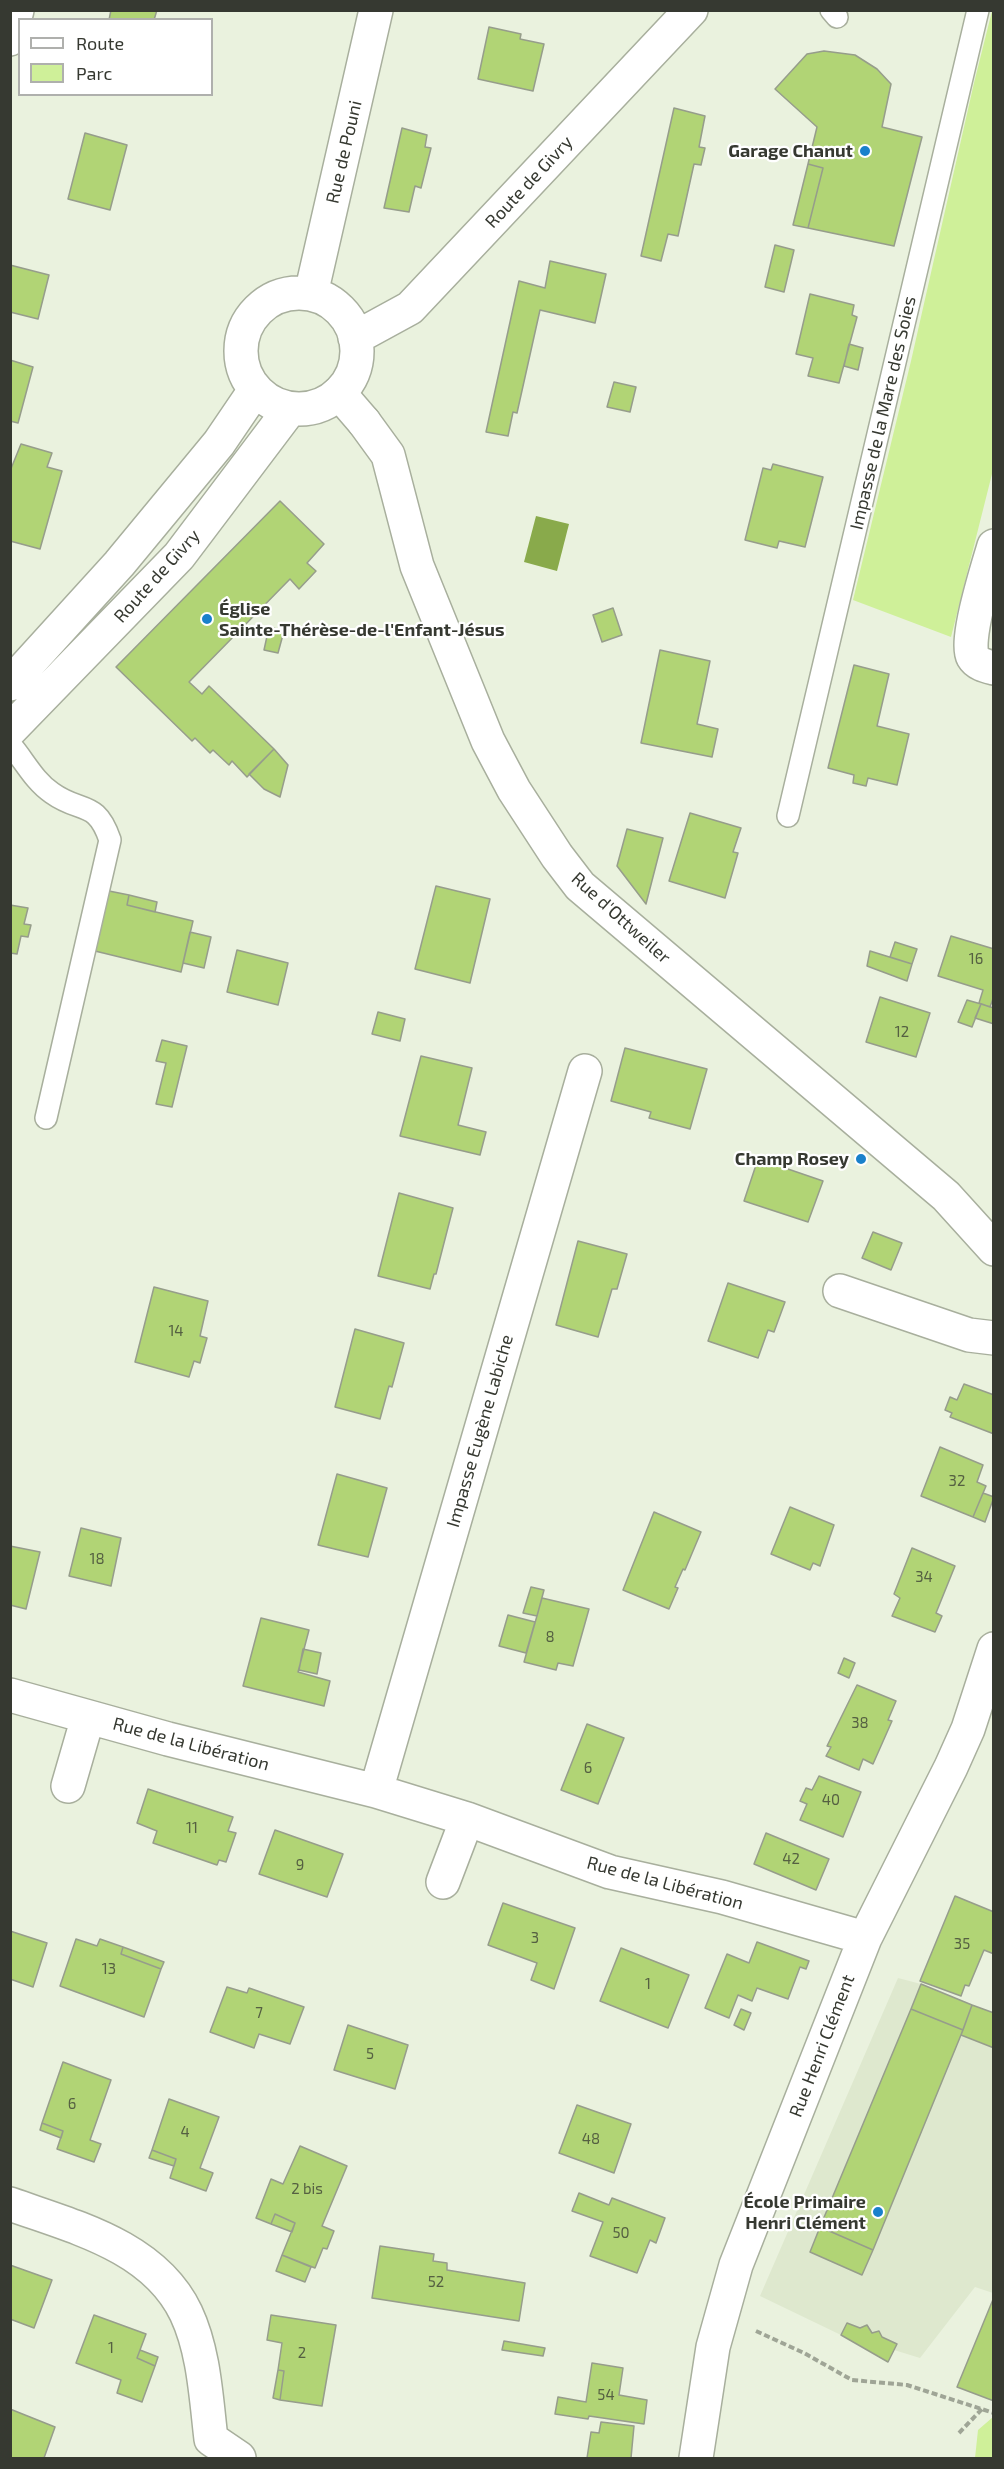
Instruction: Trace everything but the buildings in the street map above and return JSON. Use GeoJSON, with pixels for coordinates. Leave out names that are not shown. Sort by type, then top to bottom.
{"type":"FeatureCollection","features":[{"type":"Feature","properties":{"kind":"street"},"geometry":{"type":"LineString","coordinates":[[10,39],[17,10]]}},
{"type":"Feature","properties":{"kind":"street","name":"Rue de Pouni"},"geometry":{"type":"LineString","coordinates":[[312,294],[376,10]]}},
{"type":"Feature","properties":{"kind":"street","name":"Route de Givry"},"geometry":{"type":"LineString","coordinates":[[355,338],[410,308],[691,10]]}},
{"type":"Feature","properties":{"kind":"street"},"geometry":{"type":"LineString","coordinates":[[292,293],[312,294],[327,300],[339,309],[349,323],[355,338],[357,352],[348,381],[339,393],[325,403],[316,406],[290,409],[277,405],[255,390],[246,376],[241,361],[241,344],[246,326],[258,310],[273,298],[292,293]]}},
{"type":"Feature","properties":{"kind":"street","name":"Route de Givry"},"geometry":{"type":"LineString","coordinates":[[10,684],[119,564],[219,443],[255,390]]}},
{"type":"Feature","properties":{"kind":"street","name":"Rue d'Ottweiler"},"geometry":{"type":"LineString","coordinates":[[339,393],[388,455],[417,566],[488,741],[514,790],[579,886],[946,1196],[993,1249]]}},
{"type":"Feature","properties":{"kind":"street","name":"Route de Givry"},"geometry":{"type":"LineString","coordinates":[[10,730],[179,556],[290,409]]}},
{"type":"Feature","properties":{"kind":"street"},"geometry":{"type":"LineString","coordinates":[[993,546],[971,644],[973,657],[982,665],[993,668]]}},
{"type":"Feature","properties":{"kind":"street","name":"Impasse Eugène Labiche"},"geometry":{"type":"LineString","coordinates":[[376,1791],[585,1071]]}},
{"type":"Feature","properties":{"kind":"street"},"geometry":{"type":"LineString","coordinates":[[840,1292],[969,1335],[993,1338]]}},
{"type":"Feature","properties":{"kind":"street","name":"Rue Henri Clément"},"geometry":{"type":"LineString","coordinates":[[696,2458],[719,2319],[736,2265],[865,1938],[968,1729],[993,1649]]}},
{"type":"Feature","properties":{"kind":"street","name":"Rue de la Libération"},"geometry":{"type":"LineString","coordinates":[[10,1695],[376,1791],[467,1819],[610,1872],[722,1897],[865,1938]]}},
{"type":"Feature","properties":{"kind":"street","name":"Rue de la Libération"},"geometry":{"type":"LineString","coordinates":[[68,1786],[88,1717]]}},
{"type":"Feature","properties":{"kind":"street"},"geometry":{"type":"LineString","coordinates":[[442,1882],[467,1819]]}},
{"type":"Feature","properties":{"kind":"street"},"geometry":{"type":"LineString","coordinates":[[10,2204],[88,2232],[126,2249],[160,2276],[186,2312],[201,2360],[204,2449],[239,2458]]}},
{"type":"Feature","properties":{"kind":"lane","name":"Impasse de la Mare des Soies"},"geometry":{"type":"LineString","coordinates":[[788,816],[978,10]]}},
{"type":"Feature","properties":{"kind":"lane"},"geometry":{"type":"LineString","coordinates":[[10,744],[32,773],[52,794],[93,812],[104,821],[110,840],[46,1118]]}},
{"type":"Feature","properties":{"kind":"path"},"geometry":{"type":"LineString","coordinates":[[719,2319],[770,2336],[852,2380],[907,2385],[993,2413]]}},
{"type":"Feature","properties":{"kind":"path"},"geometry":{"type":"LineString","coordinates":[[959,2433],[982,2409]]}},
{"type":"Feature","properties":{"kind":"shaded area"},"geometry":{"type":"Polygon","coordinates":[[[536,516],[569,524],[557,571],[524,562],[536,516]]]}},
{"type":"Feature","properties":{"kind":"shaded area","name":"École Primaire Henri Clément"},"geometry":{"type":"Polygon","coordinates":[[[898,1978],[921,1984],[993,2013],[993,2293],[975,2287],[920,2358],[894,2350],[888,2362],[841,2335],[760,2296],[898,1978]]]}},
{"type":"Feature","properties":{"kind":"green space"},"geometry":{"type":"Polygon","coordinates":[[[992,11],[993,470],[951,637],[853,600],[992,11]]]}},
{"type":"Feature","properties":{"kind":"green space"},"geometry":{"type":"Polygon","coordinates":[[[993,2417],[993,2458],[975,2458],[978,2430],[993,2417]]]}},
{"type":"Feature","properties":{"kind":"place","name":"Garage Chanut"},"geometry":{"type":"Point","coordinates":[865,151]}},
{"type":"Feature","properties":{"kind":"place","name":"Église Sainte-Thérèse-de-l'Enfant-Jésus"},"geometry":{"type":"Point","coordinates":[207,619]}},
{"type":"Feature","properties":{"kind":"place","name":"Champ Rosey"},"geometry":{"type":"Point","coordinates":[861,1159]}},
{"type":"Feature","properties":{"kind":"place","name":"École Primaire Henri Clément"},"geometry":{"type":"Point","coordinates":[878,2212]}}]}
